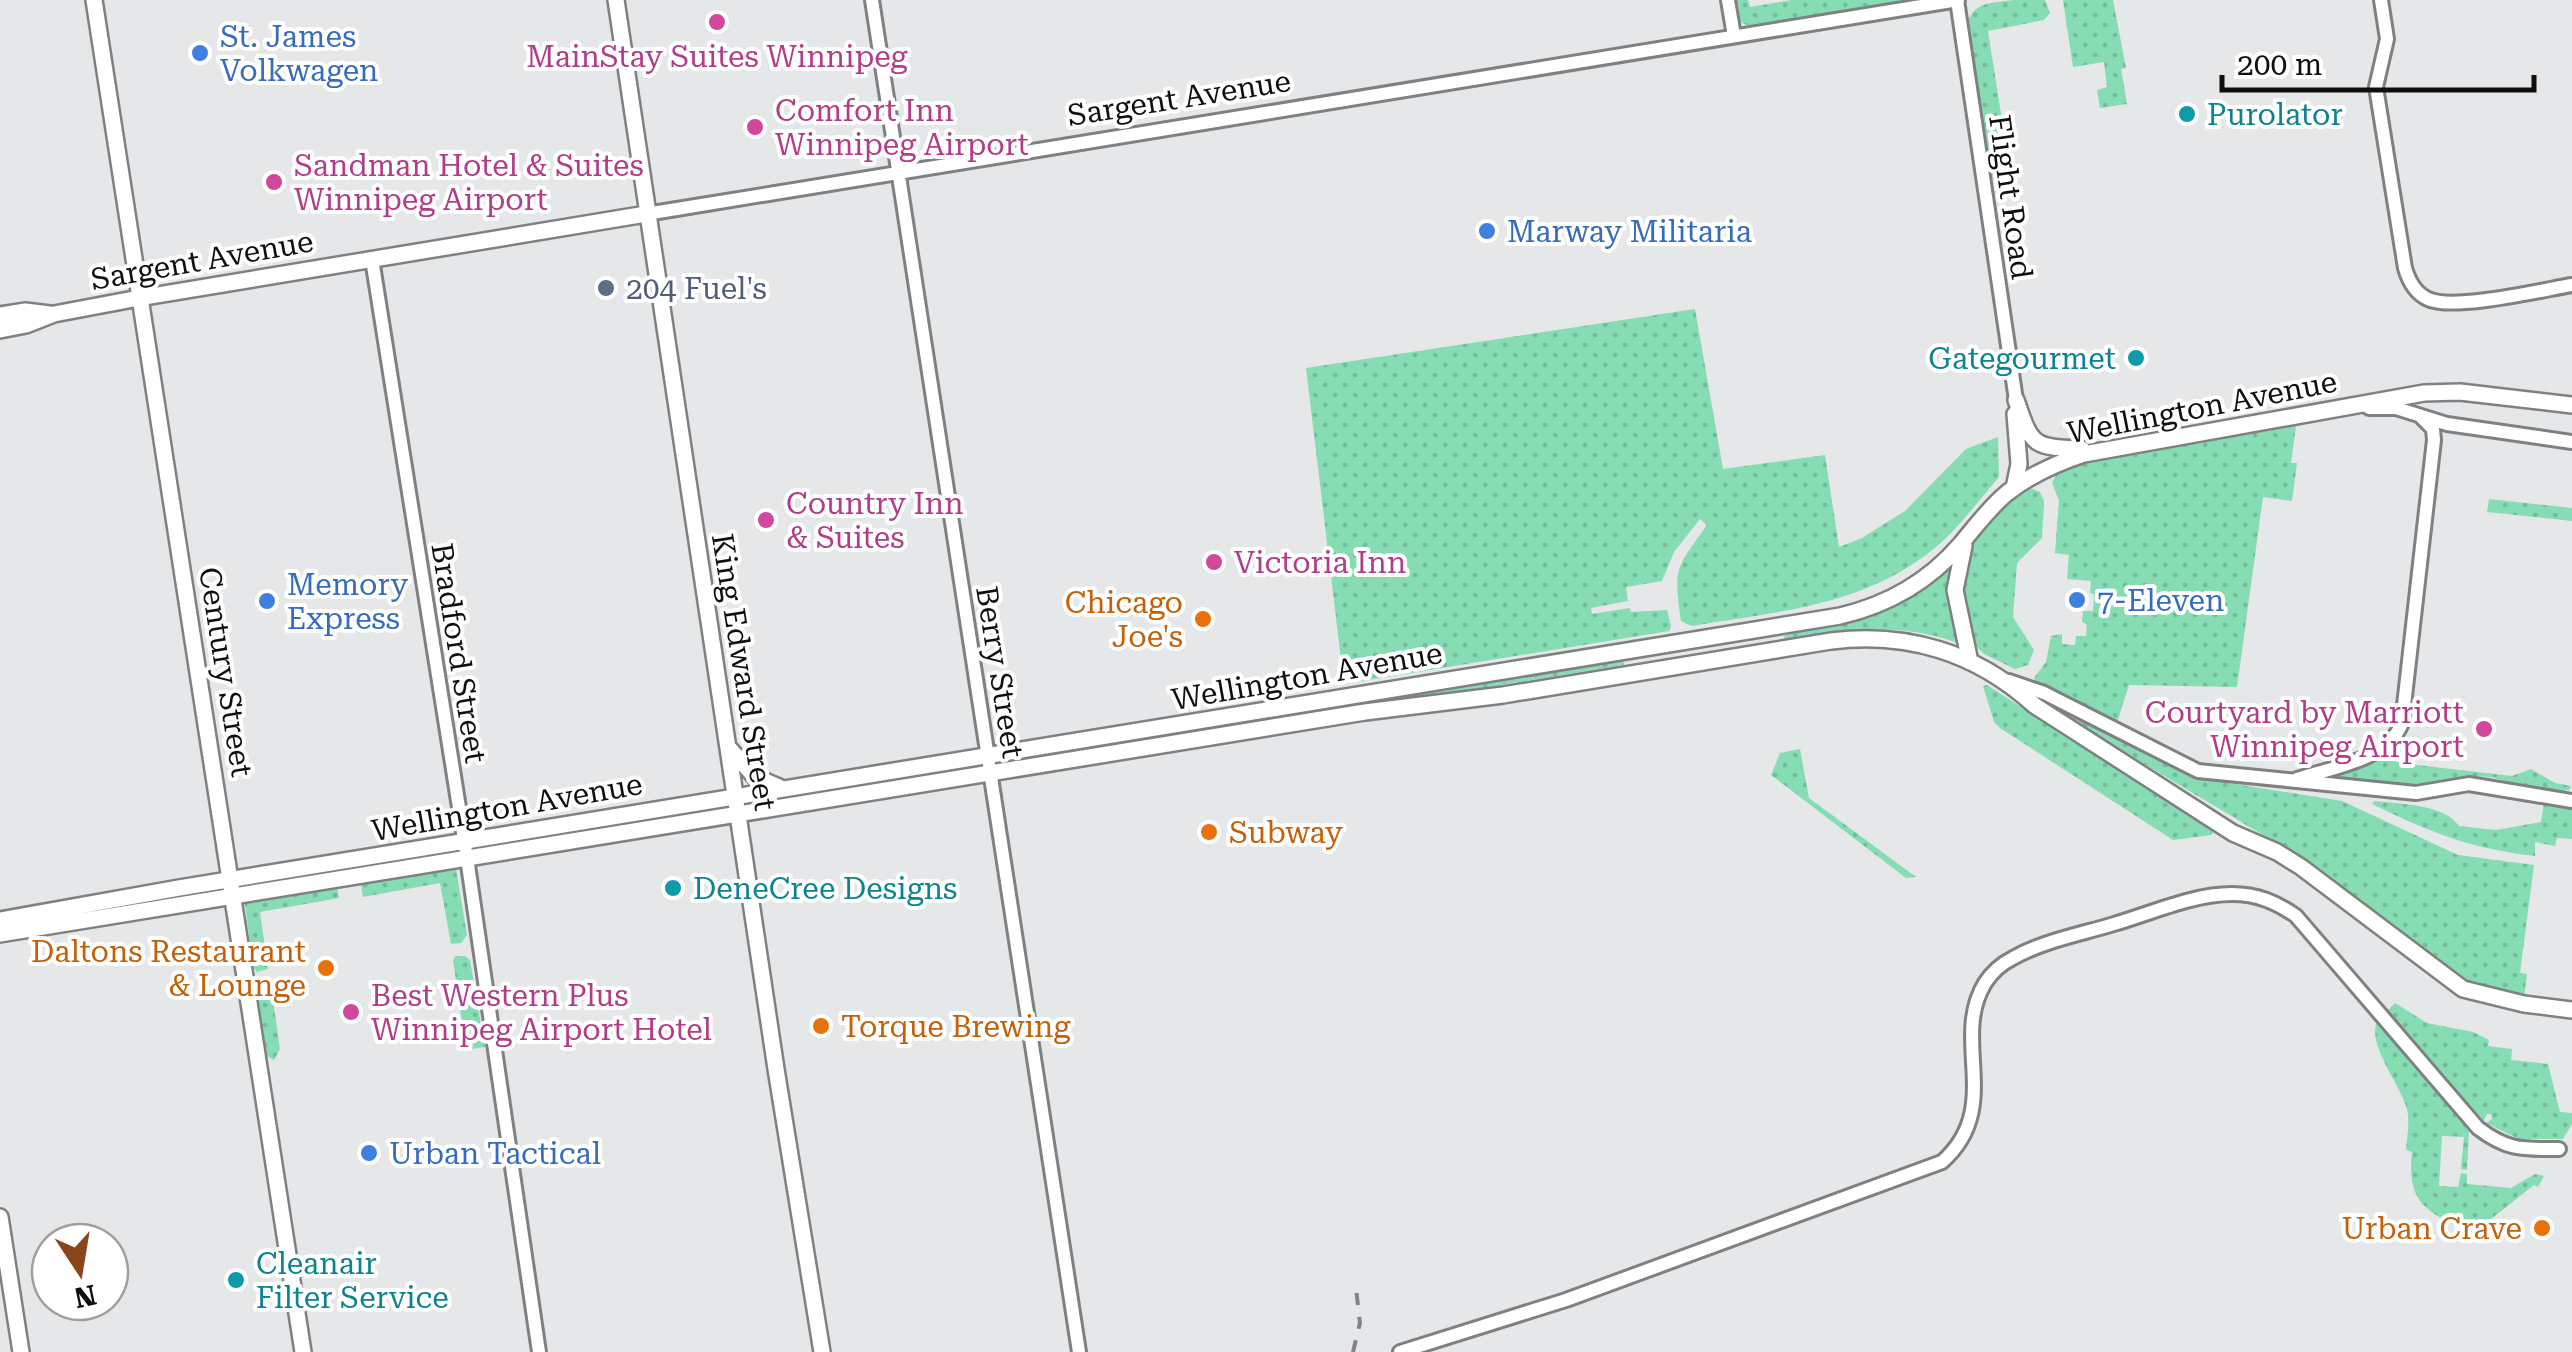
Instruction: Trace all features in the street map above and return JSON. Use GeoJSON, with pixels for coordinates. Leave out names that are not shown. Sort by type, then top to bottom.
{"type":"FeatureCollection","features":[{"type":"Feature","properties":{"kind":"main road","name":"Century Street"},"geometry":{"type":"LineString","coordinates":[[94,0],[303,1352]]}},
{"type":"Feature","properties":{"kind":"main road","name":"King Edward Street"},"geometry":{"type":"LineString","coordinates":[[616,0],[822,1352]]}},
{"type":"Feature","properties":{"kind":"main road","name":"Sargent Avenue"},"geometry":{"type":"LineString","coordinates":[[0,330],[54,314],[140,298],[646,214]]}},
{"type":"Feature","properties":{"kind":"main road","name":"Sargent Avenue"},"geometry":{"type":"LineString","coordinates":[[0,316],[25,311],[54,314]]}},
{"type":"Feature","properties":{"kind":"main road","name":"Wellington Avenue"},"geometry":{"type":"LineString","coordinates":[[0,934],[233,889],[1332,709],[1854,613],[1883,603],[1916,584],[1948,557],[2014,488],[2056,464],[2100,450],[2424,393],[2460,392],[2572,405]]}},
{"type":"Feature","properties":{"kind":"main road"},"geometry":{"type":"LineString","coordinates":[[2016,400],[2034,443],[2046,448],[2100,450]]}},
{"type":"Feature","properties":{"kind":"main road"},"geometry":{"type":"LineString","coordinates":[[2014,488],[2020,464],[2016,400]]}},
{"type":"Feature","properties":{"kind":"main road"},"geometry":{"type":"LineString","coordinates":[[1969,533],[1958,561],[1955,590],[1970,662]]}},
{"type":"Feature","properties":{"kind":"main road","name":"Wellington Avenue"},"geometry":{"type":"LineString","coordinates":[[1332,709],[1503,695],[1851,639],[1918,642],[2006,680],[2034,705],[2233,833],[2301,867],[2453,983],[2485,996],[2572,1010]]}},
{"type":"Feature","properties":{"kind":"main road"},"geometry":{"type":"LineString","coordinates":[[728,747],[756,777],[778,787],[793,787]]}},
{"type":"Feature","properties":{"kind":"main road","name":"Wellington Avenue"},"geometry":{"type":"LineString","coordinates":[[736,805],[793,787],[989,765]]}},
{"type":"Feature","properties":{"kind":"main road","name":"Wellington Avenue"},"geometry":{"type":"LineString","coordinates":[[0,920],[233,889]]}},
{"type":"Feature","properties":{"kind":"main road"},"geometry":{"type":"LineString","coordinates":[[0,1217],[21,1352]]}},
{"type":"Feature","properties":{"kind":"street","name":"Berry Street"},"geometry":{"type":"LineString","coordinates":[[872,0],[1079,1352]]}},
{"type":"Feature","properties":{"kind":"street"},"geometry":{"type":"LineString","coordinates":[[1728,0],[1734,36]]}},
{"type":"Feature","properties":{"kind":"street","name":"Sargent Avenue"},"geometry":{"type":"LineString","coordinates":[[646,214],[1958,0]]}},
{"type":"Feature","properties":{"kind":"street","name":"Flight Road"},"geometry":{"type":"LineString","coordinates":[[1958,0],[2016,400]]}},
{"type":"Feature","properties":{"kind":"street"},"geometry":{"type":"LineString","coordinates":[[2381,0],[2387,39],[2376,87],[2405,268],[2414,289],[2425,298],[2448,304],[2572,285]]}},
{"type":"Feature","properties":{"kind":"street","name":"Bradford Street"},"geometry":{"type":"LineString","coordinates":[[372,259],[539,1352]]}},
{"type":"Feature","properties":{"kind":"street"},"geometry":{"type":"LineString","coordinates":[[2344,408],[2396,408],[2447,424],[2572,442]]}},
{"type":"Feature","properties":{"kind":"street"},"geometry":{"type":"LineString","coordinates":[[2290,782],[2378,752],[2400,728],[2434,436],[2421,417]]}},
{"type":"Feature","properties":{"kind":"street","name":"Wellington Avenue"},"geometry":{"type":"LineString","coordinates":[[2006,680],[2044,693],[2198,770],[2416,793],[2466,784],[2572,801]]}},
{"type":"Feature","properties":{"kind":"street"},"geometry":{"type":"LineString","coordinates":[[1400,1352],[1566,1300],[1942,1162],[1954,1151],[1970,1120],[1975,1102],[1975,1011],[1981,990],[1997,969],[2011,958],[2038,948],[2215,895],[2253,896],[2278,904],[2296,916],[2478,1128],[2498,1144],[2559,1150]]}},
{"type":"Feature","properties":{"kind":"street"},"geometry":{"type":"LineString","coordinates":[[1444,1352],[1460,1334]]}},
{"type":"Feature","properties":{"kind":"green space"},"geometry":{"type":"Polygon","coordinates":[[[1733,0],[1748,0],[1750,7],[1792,0],[1906,0],[1749,26],[1738,21],[1733,0]]]}},
{"type":"Feature","properties":{"kind":"green space"},"geometry":{"type":"Polygon","coordinates":[[[2013,0],[2045,0],[2050,13],[2044,20],[1988,31],[2012,184],[2002,185],[1994,181],[1992,174],[1968,22],[1980,7],[2013,0]]]}},
{"type":"Feature","properties":{"kind":"green space"},"geometry":{"type":"Polygon","coordinates":[[[2063,0],[2113,0],[2126,68],[2121,69],[2127,104],[2100,108],[2097,90],[2107,87],[2104,62],[2073,67],[2063,0]]]}},
{"type":"Feature","properties":{"kind":"green space"},"geometry":{"type":"Polygon","coordinates":[[[1695,309],[1723,469],[1825,455],[1839,547],[1862,538],[1905,511],[1966,449],[1998,437],[1999,477],[1931,551],[1904,570],[1847,595],[1692,626],[1681,621],[1679,569],[1707,525],[1700,519],[1674,552],[1662,581],[1626,587],[1628,601],[1591,608],[1592,614],[1630,608],[1631,612],[1667,610],[1669,631],[1344,684],[1306,368],[1695,309]]]}},
{"type":"Feature","properties":{"kind":"green space"},"geometry":{"type":"Polygon","coordinates":[[[2296,426],[2291,463],[2297,463],[2292,501],[2263,497],[2237,687],[2129,685],[2117,723],[2036,681],[2034,678],[2046,662],[2051,636],[2062,634],[2062,644],[2075,645],[2076,636],[2086,636],[2083,611],[2093,611],[2091,581],[2067,579],[2069,555],[2055,553],[2059,500],[2052,483],[2057,473],[2107,456],[2296,426]]]}},
{"type":"Feature","properties":{"kind":"green space"},"geometry":{"type":"Polygon","coordinates":[[[2030,488],[2040,492],[2044,501],[2042,538],[2017,563],[2013,617],[2034,650],[2028,665],[2015,669],[1984,654],[1972,642],[1960,595],[1973,540],[2004,505],[2030,488]]]}},
{"type":"Feature","properties":{"kind":"green space"},"geometry":{"type":"Polygon","coordinates":[[[2489,499],[2572,508],[2572,521],[2487,512],[2489,499]]]}},
{"type":"Feature","properties":{"kind":"green space"},"geometry":{"type":"Polygon","coordinates":[[[1950,564],[1958,643],[1915,632],[1872,629],[1785,639],[1784,636],[1950,564]]]}},
{"type":"Feature","properties":{"kind":"green space"},"geometry":{"type":"Polygon","coordinates":[[[1623,658],[1624,665],[1370,706],[1369,701],[1623,658]]]}},
{"type":"Feature","properties":{"kind":"green space"},"geometry":{"type":"Polygon","coordinates":[[[1983,686],[2214,832],[2173,840],[2000,728],[1994,722],[1983,686]]]}},
{"type":"Feature","properties":{"kind":"green space"},"geometry":{"type":"Polygon","coordinates":[[[2036,695],[2191,777],[2342,801],[2458,855],[2534,865],[2520,973],[2527,974],[2524,998],[2472,987],[2273,841],[2034,698],[2036,695]]]}},
{"type":"Feature","properties":{"kind":"green space"},"geometry":{"type":"Polygon","coordinates":[[[1800,749],[1809,798],[1916,877],[1906,878],[1771,775],[1780,753],[1800,749]]]}},
{"type":"Feature","properties":{"kind":"green space"},"geometry":{"type":"Polygon","coordinates":[[[2385,757],[2400,763],[2512,776],[2531,769],[2555,783],[2571,786],[2569,790],[2545,791],[2476,776],[2410,787],[2327,777],[2385,757]]]}},
{"type":"Feature","properties":{"kind":"green space"},"geometry":{"type":"Polygon","coordinates":[[[2374,801],[2421,806],[2443,813],[2459,826],[2496,830],[2541,822],[2544,802],[2572,808],[2572,839],[2557,838],[2555,846],[2535,842],[2535,856],[2490,849],[2432,831],[2372,804],[2374,801]]]}},
{"type":"Feature","properties":{"kind":"green space"},"geometry":{"type":"Polygon","coordinates":[[[456,869],[467,935],[461,943],[451,944],[440,883],[363,897],[361,885],[456,869]]]}},
{"type":"Feature","properties":{"kind":"green space"},"geometry":{"type":"Polygon","coordinates":[[[337,888],[339,898],[260,912],[268,969],[257,972],[253,967],[245,904],[337,888]]]}},
{"type":"Feature","properties":{"kind":"green space"},"geometry":{"type":"Polygon","coordinates":[[[456,956],[470,960],[485,1047],[466,1050],[453,960],[456,956]]]}},
{"type":"Feature","properties":{"kind":"green space"},"geometry":{"type":"Polygon","coordinates":[[[266,985],[271,986],[280,1049],[274,1060],[267,1056],[257,993],[266,985]]]}},
{"type":"Feature","properties":{"kind":"green space"},"geometry":{"type":"Polygon","coordinates":[[[2395,1003],[2427,1023],[2473,1032],[2489,1040],[2488,1046],[2512,1049],[2511,1060],[2548,1064],[2560,1112],[2572,1113],[2572,1124],[2563,1139],[2519,1139],[2486,1123],[2492,1119],[2491,1114],[2483,1122],[2388,1010],[2395,1003]]]}},
{"type":"Feature","properties":{"kind":"green space"},"geometry":{"type":"Polygon","coordinates":[[[2378,1020],[2469,1131],[2467,1170],[2461,1169],[2464,1137],[2442,1136],[2439,1186],[2458,1187],[2461,1173],[2467,1174],[2467,1184],[2511,1188],[2535,1174],[2544,1176],[2538,1187],[2534,1185],[2472,1234],[2433,1213],[2417,1196],[2411,1170],[2412,1152],[2406,1150],[2407,1109],[2376,1040],[2378,1020]]]}},
{"type":"Feature","properties":{"kind":"railway"},"geometry":{"type":"LineString","coordinates":[[1353,1352],[1360,1323],[1356,1288]]}},
{"type":"Feature","properties":{"kind":"place","name":"MainStay Suites Winnipeg"},"geometry":{"type":"Point","coordinates":[717,22]}},
{"type":"Feature","properties":{"kind":"place","name":"St. James Volkwagen"},"geometry":{"type":"Point","coordinates":[200,53]}},
{"type":"Feature","properties":{"kind":"place","name":"Purolator"},"geometry":{"type":"Point","coordinates":[2187,114]}},
{"type":"Feature","properties":{"kind":"place","name":"Comfort Inn Winnipeg Airport"},"geometry":{"type":"Point","coordinates":[755,127]}},
{"type":"Feature","properties":{"kind":"place","name":"Sandman Hotel & Suites Winnipeg Airport"},"geometry":{"type":"Point","coordinates":[274,182]}},
{"type":"Feature","properties":{"kind":"place","name":"Marway Militaria"},"geometry":{"type":"Point","coordinates":[1487,231]}},
{"type":"Feature","properties":{"kind":"place","name":"204 Fuel's"},"geometry":{"type":"Point","coordinates":[606,288]}},
{"type":"Feature","properties":{"kind":"place","name":"Gategourmet"},"geometry":{"type":"Point","coordinates":[2136,358]}},
{"type":"Feature","properties":{"kind":"place","name":"Country Inn & Suites"},"geometry":{"type":"Point","coordinates":[766,520]}},
{"type":"Feature","properties":{"kind":"place","name":"Victoria Inn"},"geometry":{"type":"Point","coordinates":[1214,562]}},
{"type":"Feature","properties":{"kind":"place","name":"7-Eleven"},"geometry":{"type":"Point","coordinates":[2077,600]}},
{"type":"Feature","properties":{"kind":"place","name":"Memory Express"},"geometry":{"type":"Point","coordinates":[267,601]}},
{"type":"Feature","properties":{"kind":"place","name":"Chicago Joe's"},"geometry":{"type":"Point","coordinates":[1203,619]}},
{"type":"Feature","properties":{"kind":"place","name":"Courtyard by Marriott Winnipeg Airport"},"geometry":{"type":"Point","coordinates":[2484,729]}},
{"type":"Feature","properties":{"kind":"place","name":"Subway"},"geometry":{"type":"Point","coordinates":[1209,832]}},
{"type":"Feature","properties":{"kind":"place","name":"DeneCree Designs"},"geometry":{"type":"Point","coordinates":[673,888]}},
{"type":"Feature","properties":{"kind":"place","name":"Daltons Restaurant & Lounge"},"geometry":{"type":"Point","coordinates":[326,968]}},
{"type":"Feature","properties":{"kind":"place","name":"Best Western Plus Winnipeg Airport Hotel"},"geometry":{"type":"Point","coordinates":[351,1012]}},
{"type":"Feature","properties":{"kind":"place","name":"Torque Brewing"},"geometry":{"type":"Point","coordinates":[821,1026]}},
{"type":"Feature","properties":{"kind":"place","name":"Urban Tactical"},"geometry":{"type":"Point","coordinates":[369,1153]}},
{"type":"Feature","properties":{"kind":"place","name":"Urban Crave"},"geometry":{"type":"Point","coordinates":[2542,1228]}},
{"type":"Feature","properties":{"kind":"place","name":"Cleanair Filter Service"},"geometry":{"type":"Point","coordinates":[236,1280]}}]}
